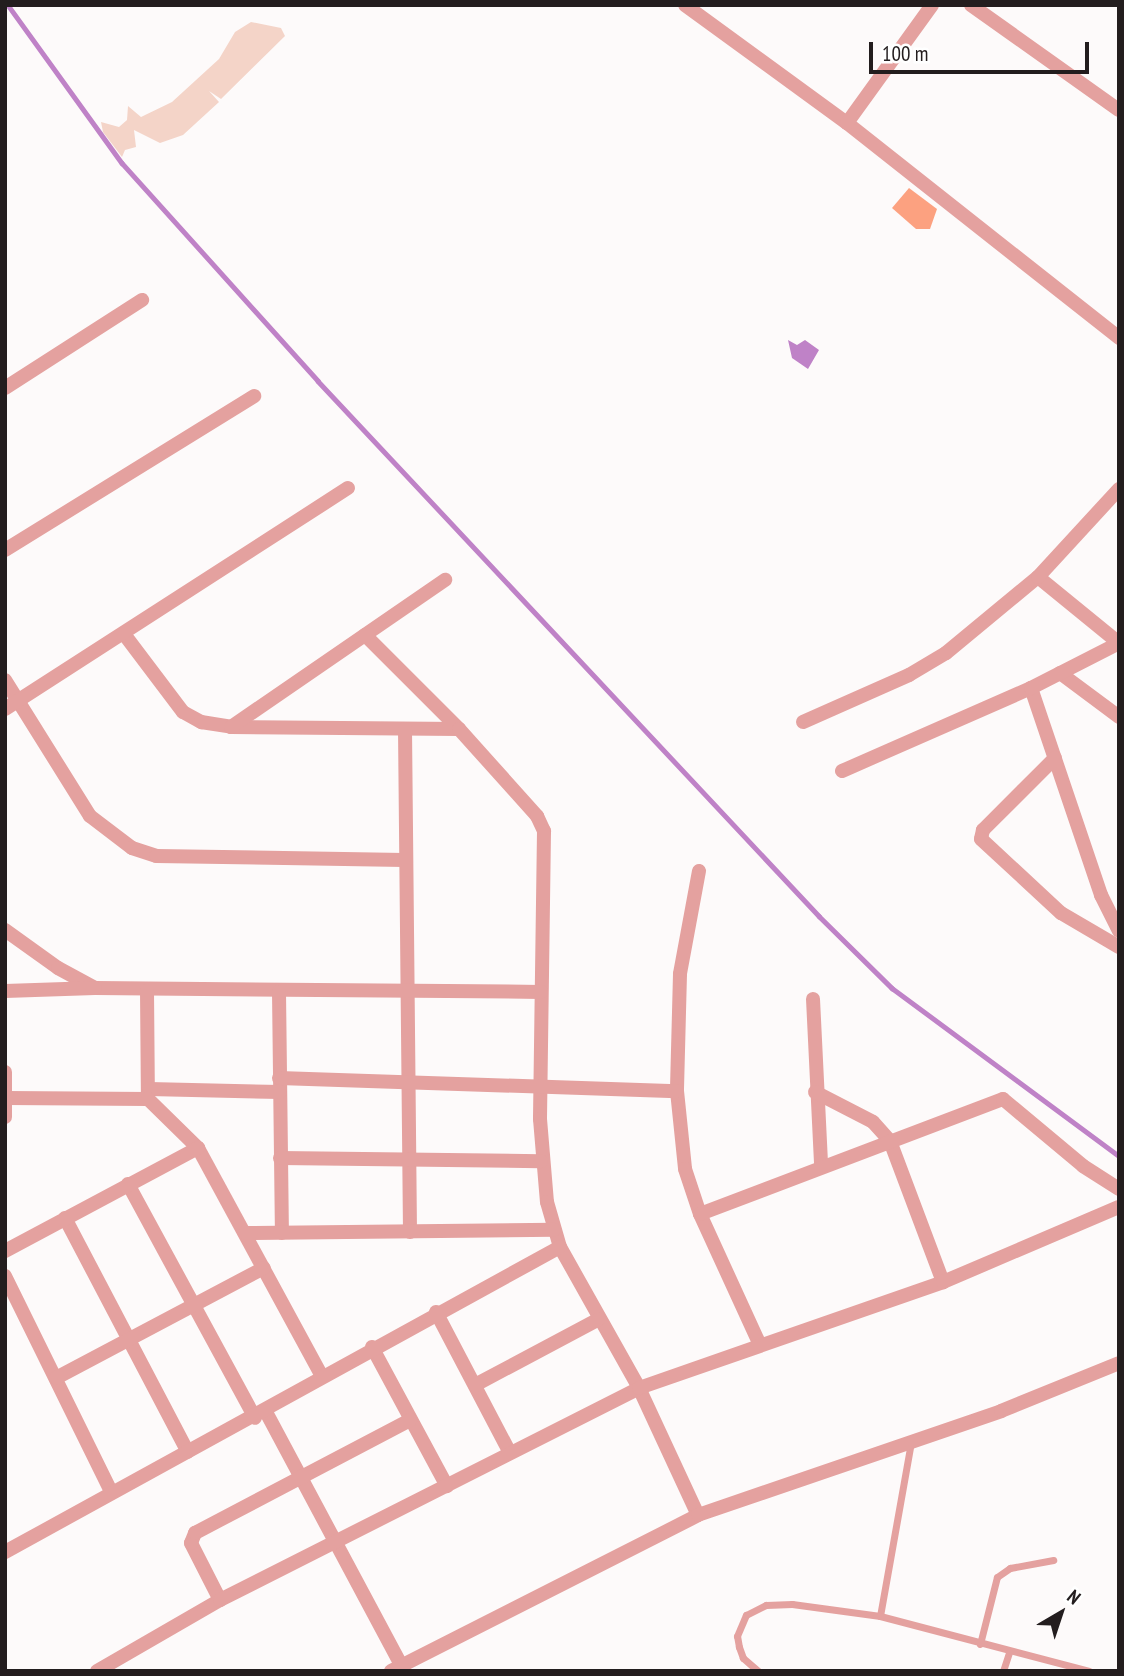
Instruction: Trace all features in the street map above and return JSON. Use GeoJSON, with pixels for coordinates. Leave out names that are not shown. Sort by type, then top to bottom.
{"type":"FeatureCollection","features":[{"type":"Feature","properties":{"kind":"street"},"geometry":{"type":"LineString","coordinates":[[685,5],[847,123],[1119,338]]}},
{"type":"Feature","properties":{"kind":"street"},"geometry":{"type":"LineString","coordinates":[[847,123],[932,5]]}},
{"type":"Feature","properties":{"kind":"street"},"geometry":{"type":"LineString","coordinates":[[971,5],[1119,110]]}},
{"type":"Feature","properties":{"kind":"street"},"geometry":{"type":"LineString","coordinates":[[5,388],[142,300]]}},
{"type":"Feature","properties":{"kind":"street"},"geometry":{"type":"LineString","coordinates":[[5,550],[254,396]]}},
{"type":"Feature","properties":{"kind":"street"},"geometry":{"type":"LineString","coordinates":[[5,709],[348,488]]}},
{"type":"Feature","properties":{"kind":"street"},"geometry":{"type":"LineString","coordinates":[[803,722],[909,675],[946,653],[1038,578],[1119,489]]}},
{"type":"Feature","properties":{"kind":"street"},"geometry":{"type":"LineString","coordinates":[[842,771],[1031,688],[1119,643],[1038,578]]}},
{"type":"Feature","properties":{"kind":"street"},"geometry":{"type":"LineString","coordinates":[[231,727],[445,580]]}},
{"type":"Feature","properties":{"kind":"street"},"geometry":{"type":"LineString","coordinates":[[124,634],[183,712],[201,722],[231,727],[459,729]]}},
{"type":"Feature","properties":{"kind":"street"},"geometry":{"type":"LineString","coordinates":[[365,635],[459,729],[527,804],[544,831],[541,1161],[554,1230],[599,1319],[639,1388],[698,1515]]}},
{"type":"Feature","properties":{"kind":"street"},"geometry":{"type":"LineString","coordinates":[[1060,673],[1119,717]]}},
{"type":"Feature","properties":{"kind":"street"},"geometry":{"type":"LineString","coordinates":[[5,680],[90,816],[132,848],[156,856],[404,860]]}},
{"type":"Feature","properties":{"kind":"street"},"geometry":{"type":"LineString","coordinates":[[1031,688],[1101,895],[1119,931]]}},
{"type":"Feature","properties":{"kind":"street"},"geometry":{"type":"LineString","coordinates":[[405,729],[404,860],[410,1232]]}},
{"type":"Feature","properties":{"kind":"street"},"geometry":{"type":"LineString","coordinates":[[1055,758],[983,830],[981,839],[1061,913],[1119,947]]}},
{"type":"Feature","properties":{"kind":"street"},"geometry":{"type":"LineString","coordinates":[[699,871],[680,974],[677,1091],[685,1169],[700,1214],[760,1345]]}},
{"type":"Feature","properties":{"kind":"street"},"geometry":{"type":"LineString","coordinates":[[5,930],[95,988]]}},
{"type":"Feature","properties":{"kind":"street"},"geometry":{"type":"LineString","coordinates":[[5,991],[95,988],[148,991],[541,992]]}},
{"type":"Feature","properties":{"kind":"street"},"geometry":{"type":"LineString","coordinates":[[148,991],[149,1094],[198,1148],[322,1376]]}},
{"type":"Feature","properties":{"kind":"street"},"geometry":{"type":"LineString","coordinates":[[279,992],[282,1233]]}},
{"type":"Feature","properties":{"kind":"street"},"geometry":{"type":"LineString","coordinates":[[813,999],[815,1092],[821,1164]]}},
{"type":"Feature","properties":{"kind":"street"},"geometry":{"type":"LineString","coordinates":[[5,1072],[5,1117]]}},
{"type":"Feature","properties":{"kind":"street"},"geometry":{"type":"LineString","coordinates":[[7,1098],[149,1094],[279,1085],[407,1083],[677,1091]]}},
{"type":"Feature","properties":{"kind":"street"},"geometry":{"type":"LineString","coordinates":[[815,1092],[863,1116],[890,1141],[943,1282]]}},
{"type":"Feature","properties":{"kind":"street"},"geometry":{"type":"LineString","coordinates":[[700,1214],[821,1164],[1003,1099],[1083,1166],[1119,1189]]}},
{"type":"Feature","properties":{"kind":"street"},"geometry":{"type":"LineString","coordinates":[[5,1251],[198,1148]]}},
{"type":"Feature","properties":{"kind":"street"},"geometry":{"type":"LineString","coordinates":[[280,1158],[408,1157],[541,1161]]}},
{"type":"Feature","properties":{"kind":"street"},"geometry":{"type":"LineString","coordinates":[[128,1184],[194,1307],[299,1477],[396,1668],[698,1515],[911,1442],[1119,1363]]}},
{"type":"Feature","properties":{"kind":"street"},"geometry":{"type":"LineString","coordinates":[[97,1671],[220,1600],[639,1388],[943,1282],[1119,1208]]}},
{"type":"Feature","properties":{"kind":"street"},"geometry":{"type":"LineString","coordinates":[[65,1218],[188,1452]]}},
{"type":"Feature","properties":{"kind":"street"},"geometry":{"type":"LineString","coordinates":[[245,1233],[554,1230]]}},
{"type":"Feature","properties":{"kind":"street"},"geometry":{"type":"LineString","coordinates":[[5,1552],[111,1491],[260,1415],[372,1347],[561,1247]]}},
{"type":"Feature","properties":{"kind":"street"},"geometry":{"type":"LineString","coordinates":[[56,1378],[264,1268]]}},
{"type":"Feature","properties":{"kind":"street"},"geometry":{"type":"LineString","coordinates":[[5,1276],[111,1491]]}},
{"type":"Feature","properties":{"kind":"street"},"geometry":{"type":"LineString","coordinates":[[436,1312],[510,1453]]}},
{"type":"Feature","properties":{"kind":"street"},"geometry":{"type":"LineString","coordinates":[[475,1385],[599,1319]]}},
{"type":"Feature","properties":{"kind":"street"},"geometry":{"type":"LineString","coordinates":[[372,1347],[447,1486]]}},
{"type":"Feature","properties":{"kind":"street"},"geometry":{"type":"LineString","coordinates":[[220,1600],[192,1536],[410,1420]]}},
{"type":"Feature","properties":{"kind":"lane"},"geometry":{"type":"LineString","coordinates":[[880,1616],[911,1442]]}},
{"type":"Feature","properties":{"kind":"lane"},"geometry":{"type":"LineString","coordinates":[[980,1644],[997,1577],[1010,1567],[1053,1560]]}},
{"type":"Feature","properties":{"kind":"lane"},"geometry":{"type":"LineString","coordinates":[[758,1671],[743,1658],[737,1636],[746,1615],[755,1609],[792,1604],[880,1616],[1071,1669],[1088,1671]]}},
{"type":"Feature","properties":{"kind":"lane"},"geometry":{"type":"LineString","coordinates":[[1003,1671],[1009,1652]]}},
{"type":"Feature","properties":{"kind":"shaded area"},"geometry":{"type":"Polygon","coordinates":[[[251,22],[281,28],[285,36],[221,99],[209,91],[219,102],[183,135],[160,143],[134,130],[136,147],[125,150],[122,157],[103,132],[101,122],[119,127],[127,120],[128,106],[141,117],[172,102],[219,59],[235,32],[251,22]]]}},
{"type":"Feature","properties":{"kind":"shaded area"},"geometry":{"type":"Polygon","coordinates":[[[909,188],[937,209],[930,229],[916,229],[892,208],[909,188]]]}},
{"type":"Feature","properties":{"kind":"shaded area"},"geometry":{"type":"Polygon","coordinates":[[[788,340],[797,345],[805,340],[819,350],[808,369],[792,358],[788,340]]]}},
{"type":"Feature","properties":{"kind":"waterway"},"geometry":{"type":"LineString","coordinates":[[8,5],[122,163],[318,381],[819,916],[892,988],[1119,1156]]}}]}
